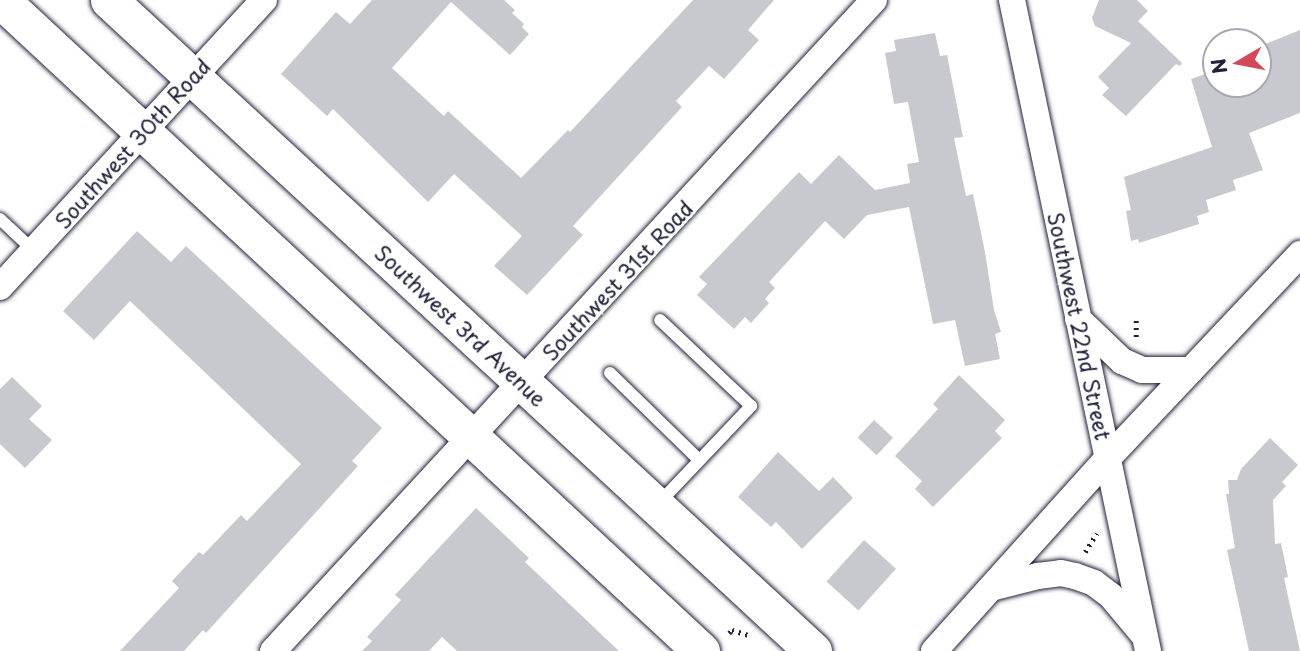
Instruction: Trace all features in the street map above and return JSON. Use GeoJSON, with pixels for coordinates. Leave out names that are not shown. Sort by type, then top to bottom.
{"type":"FeatureCollection","features":[{"type":"Feature","properties":{"kind":"main road"},"geometry":{"type":"LineString","coordinates":[[1,0],[701,651]]}},
{"type":"Feature","properties":{"kind":"main road","name":"Southwest 3rd Avenue"},"geometry":{"type":"LineString","coordinates":[[109,0],[813,651]]}},
{"type":"Feature","properties":{"kind":"street","name":"Southwest 30th Road"},"geometry":{"type":"LineString","coordinates":[[0,287],[191,76],[264,0]]}},
{"type":"Feature","properties":{"kind":"street","name":"Southwest 31st Road"},"geometry":{"type":"LineString","coordinates":[[273,651],[874,0]]}},
{"type":"Feature","properties":{"kind":"street","name":"Southwest 22nd Street"},"geometry":{"type":"LineString","coordinates":[[1012,0],[1147,644]]}},
{"type":"Feature","properties":{"kind":"street"},"geometry":{"type":"LineString","coordinates":[[934,651],[1107,459],[1300,254]]}},
{"type":"Feature","properties":{"kind":"street"},"geometry":{"type":"LineString","coordinates":[[1078,319],[1126,363],[1142,370],[1191,370]]}},
{"type":"Feature","properties":{"kind":"street"},"geometry":{"type":"LineString","coordinates":[[991,588],[1049,575],[1074,576],[1094,583],[1111,596],[1147,644]]}},
{"type":"Feature","properties":{"kind":"lane"},"geometry":{"type":"LineString","coordinates":[[0,219],[34,251]]}},
{"type":"Feature","properties":{"kind":"lane"},"geometry":{"type":"LineString","coordinates":[[656,506],[751,406],[660,320]]}},
{"type":"Feature","properties":{"kind":"lane"},"geometry":{"type":"LineString","coordinates":[[610,373],[699,460]]}},
{"type":"Feature","properties":{"kind":"path"},"geometry":{"type":"LineString","coordinates":[[1080,558],[1104,523]]}},
{"type":"Feature","properties":{"kind":"building"},"geometry":{"type":"Polygon","coordinates":[[[372,0],[504,0],[515,10],[512,13],[524,24],[522,27],[529,34],[510,55],[451,2],[392,68],[444,116],[448,111],[521,178],[568,130],[570,132],[693,0],[774,0],[748,30],[759,40],[724,79],[709,66],[676,101],[682,107],[573,226],[583,235],[527,295],[494,266],[522,236],[454,174],[428,202],[333,109],[327,116],[281,74],[336,12],[350,24],[372,0]]]}},
{"type":"Feature","properties":{"kind":"building"},"geometry":{"type":"Polygon","coordinates":[[[1099,0],[1137,0],[1148,11],[1138,21],[1182,63],[1180,66],[1176,64],[1126,116],[1102,95],[1109,88],[1098,77],[1131,43],[1095,26],[1092,18],[1099,0]]]}},
{"type":"Feature","properties":{"kind":"building"},"geometry":{"type":"Polygon","coordinates":[[[1300,30],[1300,113],[1249,133],[1263,170],[1233,180],[1236,190],[1206,200],[1209,212],[1197,216],[1199,224],[1139,243],[1138,239],[1131,241],[1126,211],[1131,210],[1124,177],[1212,147],[1191,79],[1202,75],[1202,98],[1272,98],[1272,41],[1300,30]]]}},
{"type":"Feature","properties":{"kind":"building"},"geometry":{"type":"Polygon","coordinates":[[[935,33],[940,56],[947,55],[963,137],[954,138],[966,196],[973,194],[994,310],[1001,332],[995,334],[1000,359],[965,366],[955,320],[933,324],[909,207],[867,215],[844,239],[825,221],[769,282],[775,288],[765,299],[769,303],[751,323],[745,317],[734,329],[697,295],[707,284],[699,277],[799,172],[811,184],[839,155],[875,190],[910,183],[907,164],[919,162],[908,102],[894,104],[885,53],[896,51],[894,40],[935,33]]]}},
{"type":"Feature","properties":{"kind":"building"},"geometry":{"type":"Polygon","coordinates":[[[137,231],[171,262],[186,246],[382,428],[352,461],[358,466],[206,633],[203,630],[184,651],[120,651],[179,588],[172,581],[199,552],[203,555],[241,515],[247,521],[301,464],[130,301],[94,340],[63,311],[137,231]]]}},
{"type":"Feature","properties":{"kind":"building"},"geometry":{"type":"Polygon","coordinates":[[[959,375],[1005,420],[995,431],[1002,438],[933,507],[915,489],[922,481],[895,456],[938,409],[933,404],[959,375]]]}},
{"type":"Feature","properties":{"kind":"building"},"geometry":{"type":"Polygon","coordinates":[[[12,377],[42,406],[29,419],[52,440],[25,468],[0,444],[0,389],[12,377]]]}},
{"type":"Feature","properties":{"kind":"building"},"geometry":{"type":"Polygon","coordinates":[[[874,420],[893,438],[877,455],[858,438],[874,420]]]}},
{"type":"Feature","properties":{"kind":"building"},"geometry":{"type":"Polygon","coordinates":[[[1270,438],[1298,465],[1282,482],[1286,486],[1273,500],[1275,544],[1281,543],[1288,577],[1284,578],[1300,651],[1249,651],[1227,550],[1235,548],[1226,494],[1229,494],[1228,480],[1237,480],[1241,469],[1270,438]]]}},
{"type":"Feature","properties":{"kind":"building"},"geometry":{"type":"Polygon","coordinates":[[[778,452],[819,491],[833,477],[853,498],[802,549],[776,522],[771,527],[738,497],[778,452]]]}},
{"type":"Feature","properties":{"kind":"building"},"geometry":{"type":"Polygon","coordinates":[[[476,508],[529,558],[525,562],[619,651],[457,651],[442,637],[429,651],[362,651],[372,641],[367,637],[401,600],[395,595],[476,508]]]}},
{"type":"Feature","properties":{"kind":"building"},"geometry":{"type":"Polygon","coordinates":[[[864,540],[896,569],[858,610],[827,582],[864,540]]]}}]}
